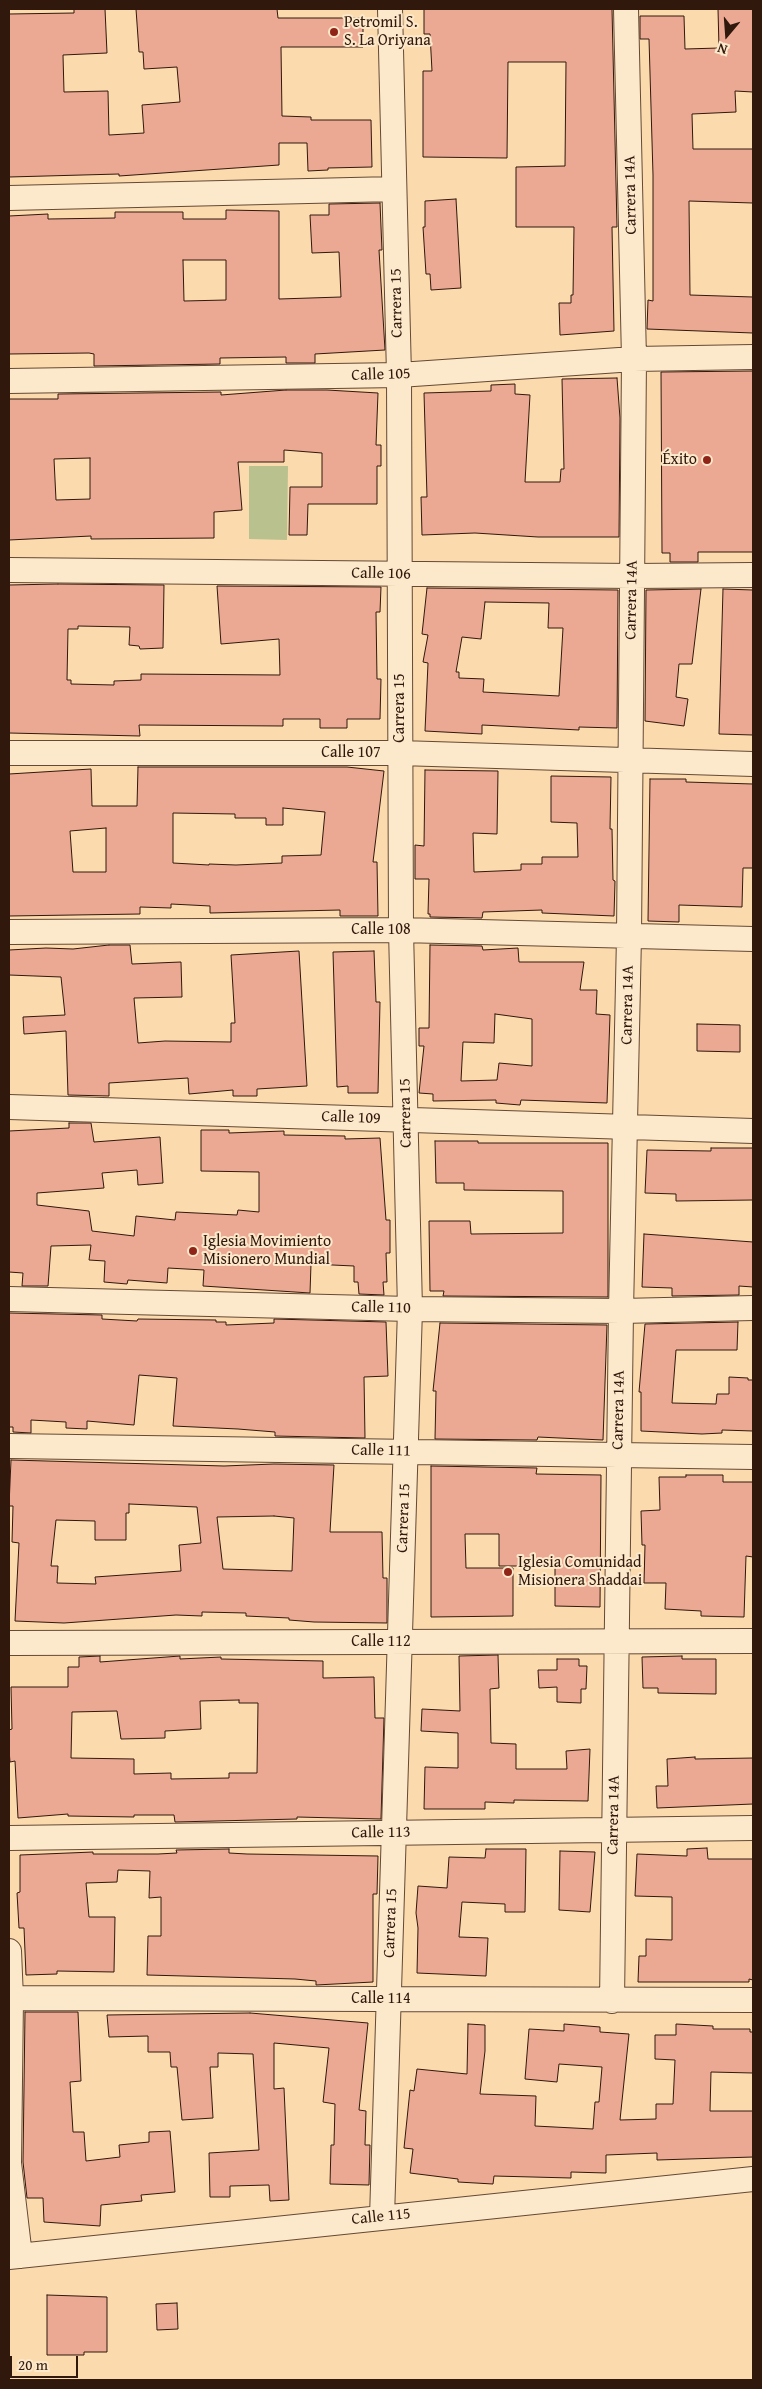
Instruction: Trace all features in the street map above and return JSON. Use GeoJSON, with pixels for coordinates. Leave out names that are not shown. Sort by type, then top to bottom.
{"type":"FeatureCollection","features":[{"type":"Feature","properties":{"kind":"street","name":"Carrera 15"},"geometry":{"type":"LineString","coordinates":[[382,2217],[410,1309],[401,930],[398,375],[390,9]]}},
{"type":"Feature","properties":{"kind":"street","name":"Carrera 14A"},"geometry":{"type":"LineString","coordinates":[[612,2001],[613,1830],[629,936],[633,576],[634,359],[626,9]]}},
{"type":"Feature","properties":{"kind":"street"},"geometry":{"type":"LineString","coordinates":[[9,198],[394,188]]}},
{"type":"Feature","properties":{"kind":"street","name":"Calle 105"},"geometry":{"type":"LineString","coordinates":[[9,381],[398,375],[634,359],[753,357]]}},
{"type":"Feature","properties":{"kind":"street","name":"Calle 106"},"geometry":{"type":"LineString","coordinates":[[9,570],[633,576],[753,575]]}},
{"type":"Feature","properties":{"kind":"street","name":"Calle 107"},"geometry":{"type":"LineString","coordinates":[[9,752],[400,753],[753,764]]}},
{"type":"Feature","properties":{"kind":"street","name":"Calle 108"},"geometry":{"type":"LineString","coordinates":[[9,932],[401,930],[753,939]]}},
{"type":"Feature","properties":{"kind":"street","name":"Calle 109"},"geometry":{"type":"LineString","coordinates":[[9,1108],[753,1131]]}},
{"type":"Feature","properties":{"kind":"street","name":"Calle 110"},"geometry":{"type":"LineString","coordinates":[[9,1299],[410,1309],[621,1310],[753,1308]]}},
{"type":"Feature","properties":{"kind":"street","name":"Calle 111"},"geometry":{"type":"LineString","coordinates":[[9,1446],[753,1457]]}},
{"type":"Feature","properties":{"kind":"street","name":"Calle 112"},"geometry":{"type":"LineString","coordinates":[[9,1643],[753,1641]]}},
{"type":"Feature","properties":{"kind":"street","name":"Calle 113"},"geometry":{"type":"LineString","coordinates":[[9,1838],[753,1828]]}},
{"type":"Feature","properties":{"kind":"street"},"geometry":{"type":"LineString","coordinates":[[9,1951],[9,2163],[14,2256]]}},
{"type":"Feature","properties":{"kind":"street","name":"Calle 114"},"geometry":{"type":"LineString","coordinates":[[10,1998],[753,2000]]}},
{"type":"Feature","properties":{"kind":"street","name":"Calle 115"},"geometry":{"type":"LineString","coordinates":[[14,2256],[753,2179]]}},
{"type":"Feature","properties":{"kind":"green space"},"geometry":{"type":"Polygon","coordinates":[[[249,466],[288,466],[287,540],[249,539],[249,466]]]}},
{"type":"Feature","properties":{"kind":"building"},"geometry":{"type":"Polygon","coordinates":[[[74,9],[105,9],[107,53],[63,55],[64,92],[108,91],[109,135],[144,133],[142,105],[180,102],[177,67],[144,69],[143,52],[139,52],[136,9],[277,9],[278,18],[363,18],[363,47],[281,47],[282,116],[311,117],[311,120],[371,120],[372,167],[328,168],[328,170],[308,171],[307,143],[279,143],[279,165],[119,176],[119,174],[9,177],[9,14],[74,13],[74,9]]]}},
{"type":"Feature","properties":{"kind":"building"},"geometry":{"type":"Polygon","coordinates":[[[424,9],[612,9],[617,227],[612,227],[614,331],[560,335],[559,303],[571,303],[571,295],[573,295],[574,227],[516,227],[516,167],[565,166],[566,62],[508,62],[507,158],[423,157],[423,71],[432,71],[430,34],[424,34],[424,9]]]}},
{"type":"Feature","properties":{"kind":"building"},"geometry":{"type":"Polygon","coordinates":[[[718,9],[753,9],[753,92],[735,91],[736,112],[692,114],[693,149],[753,149],[753,203],[689,201],[690,295],[753,297],[753,333],[647,329],[648,300],[653,301],[653,175],[649,39],[640,39],[640,16],[684,16],[685,49],[719,48],[718,9]]]}},
{"type":"Feature","properties":{"kind":"building"},"geometry":{"type":"Polygon","coordinates":[[[456,199],[461,288],[431,290],[430,274],[426,274],[423,227],[425,227],[425,201],[456,199]]]}},
{"type":"Feature","properties":{"kind":"building"},"geometry":{"type":"Polygon","coordinates":[[[380,203],[382,250],[379,250],[385,350],[315,354],[315,363],[286,363],[286,357],[220,358],[220,364],[94,366],[94,354],[89,353],[9,354],[9,216],[48,214],[48,219],[115,218],[115,212],[183,212],[183,219],[226,219],[226,210],[279,211],[279,299],[341,297],[339,252],[312,253],[310,215],[329,215],[329,204],[380,203]],[[183,260],[184,301],[226,300],[226,260],[183,260]]]}},
{"type":"Feature","properties":{"kind":"building","name":"Éxito"},"geometry":{"type":"Polygon","coordinates":[[[753,371],[753,552],[698,552],[698,562],[670,562],[670,553],[662,553],[661,372],[753,371]]]}},
{"type":"Feature","properties":{"kind":"building"},"geometry":{"type":"Polygon","coordinates":[[[617,378],[620,418],[619,537],[538,537],[475,533],[422,535],[421,497],[427,497],[424,393],[491,391],[491,385],[515,384],[515,394],[530,395],[525,482],[560,482],[561,469],[564,469],[562,379],[617,378]]]}},
{"type":"Feature","properties":{"kind":"building"},"geometry":{"type":"Polygon","coordinates":[[[286,390],[378,393],[376,445],[381,445],[381,466],[377,466],[377,504],[308,504],[307,535],[289,535],[290,487],[322,487],[322,453],[284,450],[284,462],[238,462],[242,510],[214,512],[214,538],[91,539],[91,536],[9,540],[9,399],[58,399],[58,394],[221,392],[221,395],[286,390]],[[90,458],[54,459],[56,500],[90,499],[90,458]]]}},
{"type":"Feature","properties":{"kind":"building"},"geometry":{"type":"Polygon","coordinates":[[[9,585],[164,585],[163,648],[140,649],[139,646],[129,645],[130,627],[78,626],[78,629],[68,629],[67,680],[71,680],[71,684],[114,685],[114,681],[141,680],[141,674],[280,675],[279,639],[221,644],[217,586],[381,587],[380,612],[376,612],[377,679],[381,679],[380,719],[347,719],[347,728],[320,728],[320,719],[283,719],[283,726],[139,725],[140,736],[9,733],[9,585]]]}},
{"type":"Feature","properties":{"kind":"building"},"geometry":{"type":"Polygon","coordinates":[[[427,588],[618,590],[617,728],[579,727],[579,730],[482,725],[482,734],[425,731],[428,663],[423,662],[428,635],[422,634],[427,588]],[[485,602],[481,639],[462,637],[456,672],[459,672],[459,678],[484,679],[483,692],[559,696],[563,628],[548,628],[549,603],[485,602]]]}},
{"type":"Feature","properties":{"kind":"building"},"geometry":{"type":"Polygon","coordinates":[[[701,589],[692,664],[679,664],[676,697],[688,699],[684,726],[645,721],[646,590],[701,589]]]}},
{"type":"Feature","properties":{"kind":"building"},"geometry":{"type":"Polygon","coordinates":[[[723,589],[753,590],[753,735],[719,734],[723,589]]]}},
{"type":"Feature","properties":{"kind":"building"},"geometry":{"type":"Polygon","coordinates":[[[138,767],[347,767],[384,771],[373,862],[377,862],[378,916],[340,916],[340,910],[210,913],[210,906],[171,904],[171,908],[140,907],[140,914],[9,916],[9,774],[91,769],[92,806],[137,806],[138,767]],[[283,808],[283,825],[266,825],[266,818],[235,818],[235,814],[173,813],[173,863],[236,865],[282,863],[282,856],[321,855],[325,812],[283,808]],[[106,828],[70,831],[73,872],[106,872],[106,828]]]}},
{"type":"Feature","properties":{"kind":"building"},"geometry":{"type":"Polygon","coordinates":[[[425,770],[498,771],[497,834],[473,833],[474,872],[521,870],[521,864],[542,864],[542,857],[578,857],[577,823],[551,822],[551,776],[611,777],[610,829],[612,829],[613,880],[615,881],[614,916],[542,913],[542,910],[483,912],[482,918],[430,917],[430,914],[428,914],[429,879],[415,879],[415,845],[424,846],[425,770]]]}},
{"type":"Feature","properties":{"kind":"building"},"geometry":{"type":"Polygon","coordinates":[[[650,779],[686,779],[686,782],[753,784],[753,868],[743,868],[742,907],[679,905],[679,922],[648,921],[650,779]]]}},
{"type":"Feature","properties":{"kind":"building"},"geometry":{"type":"Polygon","coordinates":[[[130,945],[132,964],[181,962],[182,997],[134,998],[138,1043],[165,1041],[231,1042],[231,1023],[235,1023],[231,955],[299,951],[307,1086],[257,1089],[257,1096],[233,1096],[233,1090],[189,1094],[188,1078],[109,1083],[109,1096],[68,1095],[66,1031],[24,1034],[23,1017],[65,1015],[61,977],[9,975],[9,950],[73,949],[130,945]]]}},
{"type":"Feature","properties":{"kind":"building"},"geometry":{"type":"Polygon","coordinates":[[[430,945],[482,946],[483,950],[518,948],[519,962],[584,962],[580,990],[597,990],[596,1014],[610,1015],[607,1103],[521,1100],[520,1105],[496,1103],[496,1100],[433,1101],[433,1094],[419,1093],[424,1046],[419,1046],[419,1028],[429,1028],[430,945]],[[495,1014],[494,1043],[463,1042],[461,1081],[497,1080],[499,1063],[532,1066],[532,1019],[495,1014]]]}},
{"type":"Feature","properties":{"kind":"building"},"geometry":{"type":"Polygon","coordinates":[[[374,951],[376,1002],[380,1002],[378,1093],[348,1093],[348,1086],[337,1087],[333,952],[374,951]]]}},
{"type":"Feature","properties":{"kind":"building"},"geometry":{"type":"Polygon","coordinates":[[[697,1024],[740,1025],[740,1052],[697,1051],[697,1024]]]}},
{"type":"Feature","properties":{"kind":"building"},"geometry":{"type":"Polygon","coordinates":[[[69,1123],[91,1123],[94,1142],[160,1137],[163,1183],[138,1185],[137,1170],[102,1173],[104,1188],[37,1193],[37,1205],[89,1211],[92,1231],[134,1236],[136,1216],[175,1220],[176,1212],[237,1215],[238,1210],[259,1212],[259,1172],[201,1171],[201,1130],[229,1130],[229,1133],[284,1131],[284,1135],[345,1136],[345,1139],[380,1138],[386,1220],[390,1220],[390,1253],[386,1253],[387,1282],[383,1282],[384,1295],[359,1294],[358,1282],[354,1282],[354,1266],[311,1264],[310,1293],[203,1286],[204,1270],[168,1268],[167,1283],[128,1280],[127,1284],[104,1282],[105,1261],[89,1260],[91,1245],[51,1246],[48,1286],[22,1286],[23,1273],[9,1272],[9,1131],[69,1128],[69,1123]]]}},
{"type":"Feature","properties":{"kind":"building"},"geometry":{"type":"Polygon","coordinates":[[[435,1141],[478,1141],[478,1143],[608,1143],[608,1297],[443,1296],[444,1291],[430,1291],[429,1221],[470,1221],[471,1234],[563,1233],[563,1191],[464,1190],[464,1183],[436,1183],[435,1141]]]}},
{"type":"Feature","properties":{"kind":"building"},"geometry":{"type":"Polygon","coordinates":[[[711,1148],[753,1148],[753,1200],[676,1201],[676,1194],[645,1193],[647,1150],[711,1151],[711,1148]]]}},
{"type":"Feature","properties":{"kind":"building"},"geometry":{"type":"Polygon","coordinates":[[[644,1234],[753,1242],[753,1287],[739,1286],[739,1295],[672,1296],[672,1288],[642,1287],[644,1234]]]}},
{"type":"Feature","properties":{"kind":"building"},"geometry":{"type":"Polygon","coordinates":[[[9,1313],[102,1315],[102,1319],[137,1321],[138,1319],[216,1320],[216,1322],[226,1322],[226,1325],[274,1323],[274,1319],[386,1322],[388,1376],[364,1377],[365,1438],[275,1436],[275,1432],[173,1426],[177,1378],[139,1375],[134,1425],[87,1421],[87,1429],[66,1428],[66,1422],[31,1420],[31,1433],[13,1432],[13,1427],[9,1427],[9,1313]]]}},
{"type":"Feature","properties":{"kind":"building"},"geometry":{"type":"Polygon","coordinates":[[[738,1322],[737,1350],[676,1350],[672,1403],[716,1404],[717,1394],[729,1394],[729,1377],[748,1378],[748,1380],[753,1380],[753,1431],[722,1430],[722,1433],[702,1434],[641,1431],[641,1392],[639,1392],[645,1324],[738,1322]]]}},
{"type":"Feature","properties":{"kind":"building"},"geometry":{"type":"Polygon","coordinates":[[[440,1323],[607,1325],[603,1440],[538,1437],[537,1440],[435,1439],[436,1391],[433,1391],[440,1323]]]}},
{"type":"Feature","properties":{"kind":"building"},"geometry":{"type":"Polygon","coordinates":[[[11,1460],[224,1466],[274,1464],[334,1465],[330,1532],[382,1532],[383,1578],[387,1578],[387,1623],[314,1622],[289,1620],[289,1618],[246,1616],[246,1613],[202,1612],[202,1616],[176,1615],[64,1623],[15,1621],[19,1543],[12,1542],[13,1506],[9,1506],[11,1460]],[[129,1504],[129,1513],[126,1513],[126,1540],[95,1540],[95,1521],[56,1520],[51,1566],[58,1566],[57,1583],[96,1584],[95,1577],[181,1571],[179,1545],[201,1543],[197,1507],[129,1504]],[[274,1516],[217,1517],[223,1569],[292,1571],[294,1518],[274,1516]]]}},
{"type":"Feature","properties":{"kind":"building"},"geometry":{"type":"Polygon","coordinates":[[[431,1466],[537,1468],[536,1474],[601,1475],[600,1607],[555,1606],[555,1566],[499,1566],[499,1534],[465,1534],[466,1568],[513,1568],[513,1616],[431,1617],[431,1466]]]}},
{"type":"Feature","properties":{"kind":"building"},"geometry":{"type":"Polygon","coordinates":[[[686,1475],[723,1475],[723,1482],[753,1482],[753,1557],[746,1556],[744,1617],[701,1616],[701,1611],[665,1609],[666,1583],[644,1583],[645,1545],[642,1545],[641,1511],[660,1510],[659,1477],[686,1477],[686,1475]]]}},
{"type":"Feature","properties":{"kind":"building"},"geometry":{"type":"Polygon","coordinates":[[[498,1655],[499,1688],[490,1689],[491,1743],[516,1744],[516,1769],[567,1769],[566,1751],[590,1749],[588,1801],[514,1800],[514,1803],[485,1802],[485,1809],[424,1809],[425,1767],[458,1768],[458,1733],[421,1731],[422,1709],[460,1711],[459,1656],[498,1655]]]}},
{"type":"Feature","properties":{"kind":"building"},"geometry":{"type":"Polygon","coordinates":[[[100,1656],[100,1662],[180,1656],[180,1659],[221,1657],[221,1659],[323,1661],[323,1678],[374,1677],[375,1718],[384,1718],[381,1819],[297,1817],[297,1819],[175,1822],[174,1815],[134,1815],[134,1817],[68,1816],[68,1814],[18,1818],[15,1761],[10,1762],[9,1750],[9,1730],[12,1729],[11,1687],[68,1687],[68,1667],[79,1667],[79,1657],[100,1656]],[[239,1700],[200,1701],[201,1729],[165,1731],[165,1738],[121,1739],[117,1711],[72,1712],[71,1758],[134,1759],[134,1774],[171,1773],[171,1779],[229,1778],[229,1773],[257,1773],[258,1703],[239,1703],[239,1700]]]}},
{"type":"Feature","properties":{"kind":"building"},"geometry":{"type":"Polygon","coordinates":[[[682,1656],[682,1659],[716,1659],[716,1694],[658,1693],[658,1688],[643,1688],[642,1657],[682,1656]]]}},
{"type":"Feature","properties":{"kind":"building"},"geometry":{"type":"Polygon","coordinates":[[[557,1659],[579,1659],[579,1666],[587,1666],[586,1689],[581,1689],[581,1703],[557,1702],[557,1687],[539,1688],[538,1670],[557,1670],[557,1659]]]}},
{"type":"Feature","properties":{"kind":"building"},"geometry":{"type":"Polygon","coordinates":[[[695,1757],[695,1759],[753,1758],[753,1804],[657,1808],[656,1786],[668,1786],[667,1759],[695,1757]]]}},
{"type":"Feature","properties":{"kind":"building"},"geometry":{"type":"Polygon","coordinates":[[[707,1848],[708,1859],[753,1859],[753,1980],[749,1979],[749,1982],[638,1982],[639,1956],[646,1956],[646,1939],[672,1940],[672,1897],[635,1896],[637,1854],[687,1856],[687,1849],[707,1848]]]}},
{"type":"Feature","properties":{"kind":"building"},"geometry":{"type":"Polygon","coordinates":[[[229,1849],[229,1853],[247,1854],[378,1856],[377,1894],[373,1894],[373,1982],[316,1985],[316,1981],[295,1979],[147,1975],[148,1936],[161,1936],[161,1897],[149,1898],[150,1871],[118,1870],[117,1882],[86,1883],[89,1917],[115,1917],[114,1972],[57,1971],[57,1974],[26,1975],[24,1928],[19,1928],[17,1893],[20,1892],[20,1855],[93,1852],[93,1854],[158,1854],[177,1853],[176,1850],[229,1849]]]}},
{"type":"Feature","properties":{"kind":"building"},"geometry":{"type":"Polygon","coordinates":[[[486,1849],[526,1849],[525,1912],[505,1912],[505,1904],[462,1902],[459,1937],[488,1938],[486,1976],[417,1973],[418,1928],[416,1913],[418,1886],[447,1888],[449,1857],[485,1858],[486,1849]]]}},
{"type":"Feature","properties":{"kind":"building"},"geometry":{"type":"Polygon","coordinates":[[[560,1851],[595,1852],[590,1912],[559,1910],[560,1851]]]}},
{"type":"Feature","properties":{"kind":"building"},"geometry":{"type":"Polygon","coordinates":[[[25,2012],[78,2012],[81,2081],[70,2082],[73,2132],[84,2132],[86,2161],[120,2157],[119,2145],[149,2142],[149,2132],[170,2131],[175,2192],[141,2195],[142,2201],[101,2205],[100,2226],[44,2222],[43,2198],[27,2198],[23,2162],[25,2012]]]}},
{"type":"Feature","properties":{"kind":"building"},"geometry":{"type":"Polygon","coordinates":[[[250,2013],[368,2023],[359,2110],[366,2111],[365,2145],[370,2145],[369,2185],[330,2184],[331,2145],[334,2145],[335,2104],[323,2102],[329,2048],[274,2043],[274,2089],[284,2088],[289,2200],[270,2201],[269,2185],[230,2186],[230,2197],[210,2197],[209,2153],[259,2150],[253,2054],[218,2053],[218,2067],[210,2067],[213,2118],[182,2120],[177,2067],[171,2067],[170,2052],[148,2052],[148,2036],[109,2037],[107,2015],[250,2013]]]}},
{"type":"Feature","properties":{"kind":"building"},"geometry":{"type":"Polygon","coordinates":[[[468,2024],[485,2025],[485,2051],[480,2094],[536,2096],[535,2126],[593,2129],[595,2102],[599,2102],[602,2067],[559,2064],[557,2082],[525,2079],[529,2029],[564,2031],[564,2024],[600,2027],[600,2032],[629,2034],[620,2120],[656,2119],[656,2104],[673,2104],[675,2060],[655,2059],[655,2035],[676,2035],[676,2024],[713,2026],[713,2029],[750,2029],[750,2032],[753,2032],[753,2073],[711,2072],[710,2111],[753,2111],[753,2157],[657,2160],[657,2153],[606,2155],[606,2173],[571,2172],[571,2178],[494,2176],[493,2184],[458,2182],[458,2179],[410,2173],[413,2149],[404,2148],[410,2090],[414,2091],[417,2069],[467,2074],[468,2024]]]}},
{"type":"Feature","properties":{"kind":"building"},"geometry":{"type":"Polygon","coordinates":[[[47,2295],[107,2297],[107,2352],[84,2352],[84,2355],[47,2355],[47,2295]]]}},
{"type":"Feature","properties":{"kind":"building"},"geometry":{"type":"Polygon","coordinates":[[[177,2303],[178,2329],[157,2330],[156,2304],[177,2303]]]}},
{"type":"Feature","properties":{"kind":"place","name":"Petromil S. S. La Oriyana"},"geometry":{"type":"Point","coordinates":[334,32]}},
{"type":"Feature","properties":{"kind":"place","name":"Éxito"},"geometry":{"type":"Point","coordinates":[707,460]}},
{"type":"Feature","properties":{"kind":"place","name":"Iglesia Movimiento Misionero Mundial"},"geometry":{"type":"Point","coordinates":[193,1251]}},
{"type":"Feature","properties":{"kind":"place","name":"Iglesia Comunidad Misionera Shaddai"},"geometry":{"type":"Point","coordinates":[508,1572]}}]}
